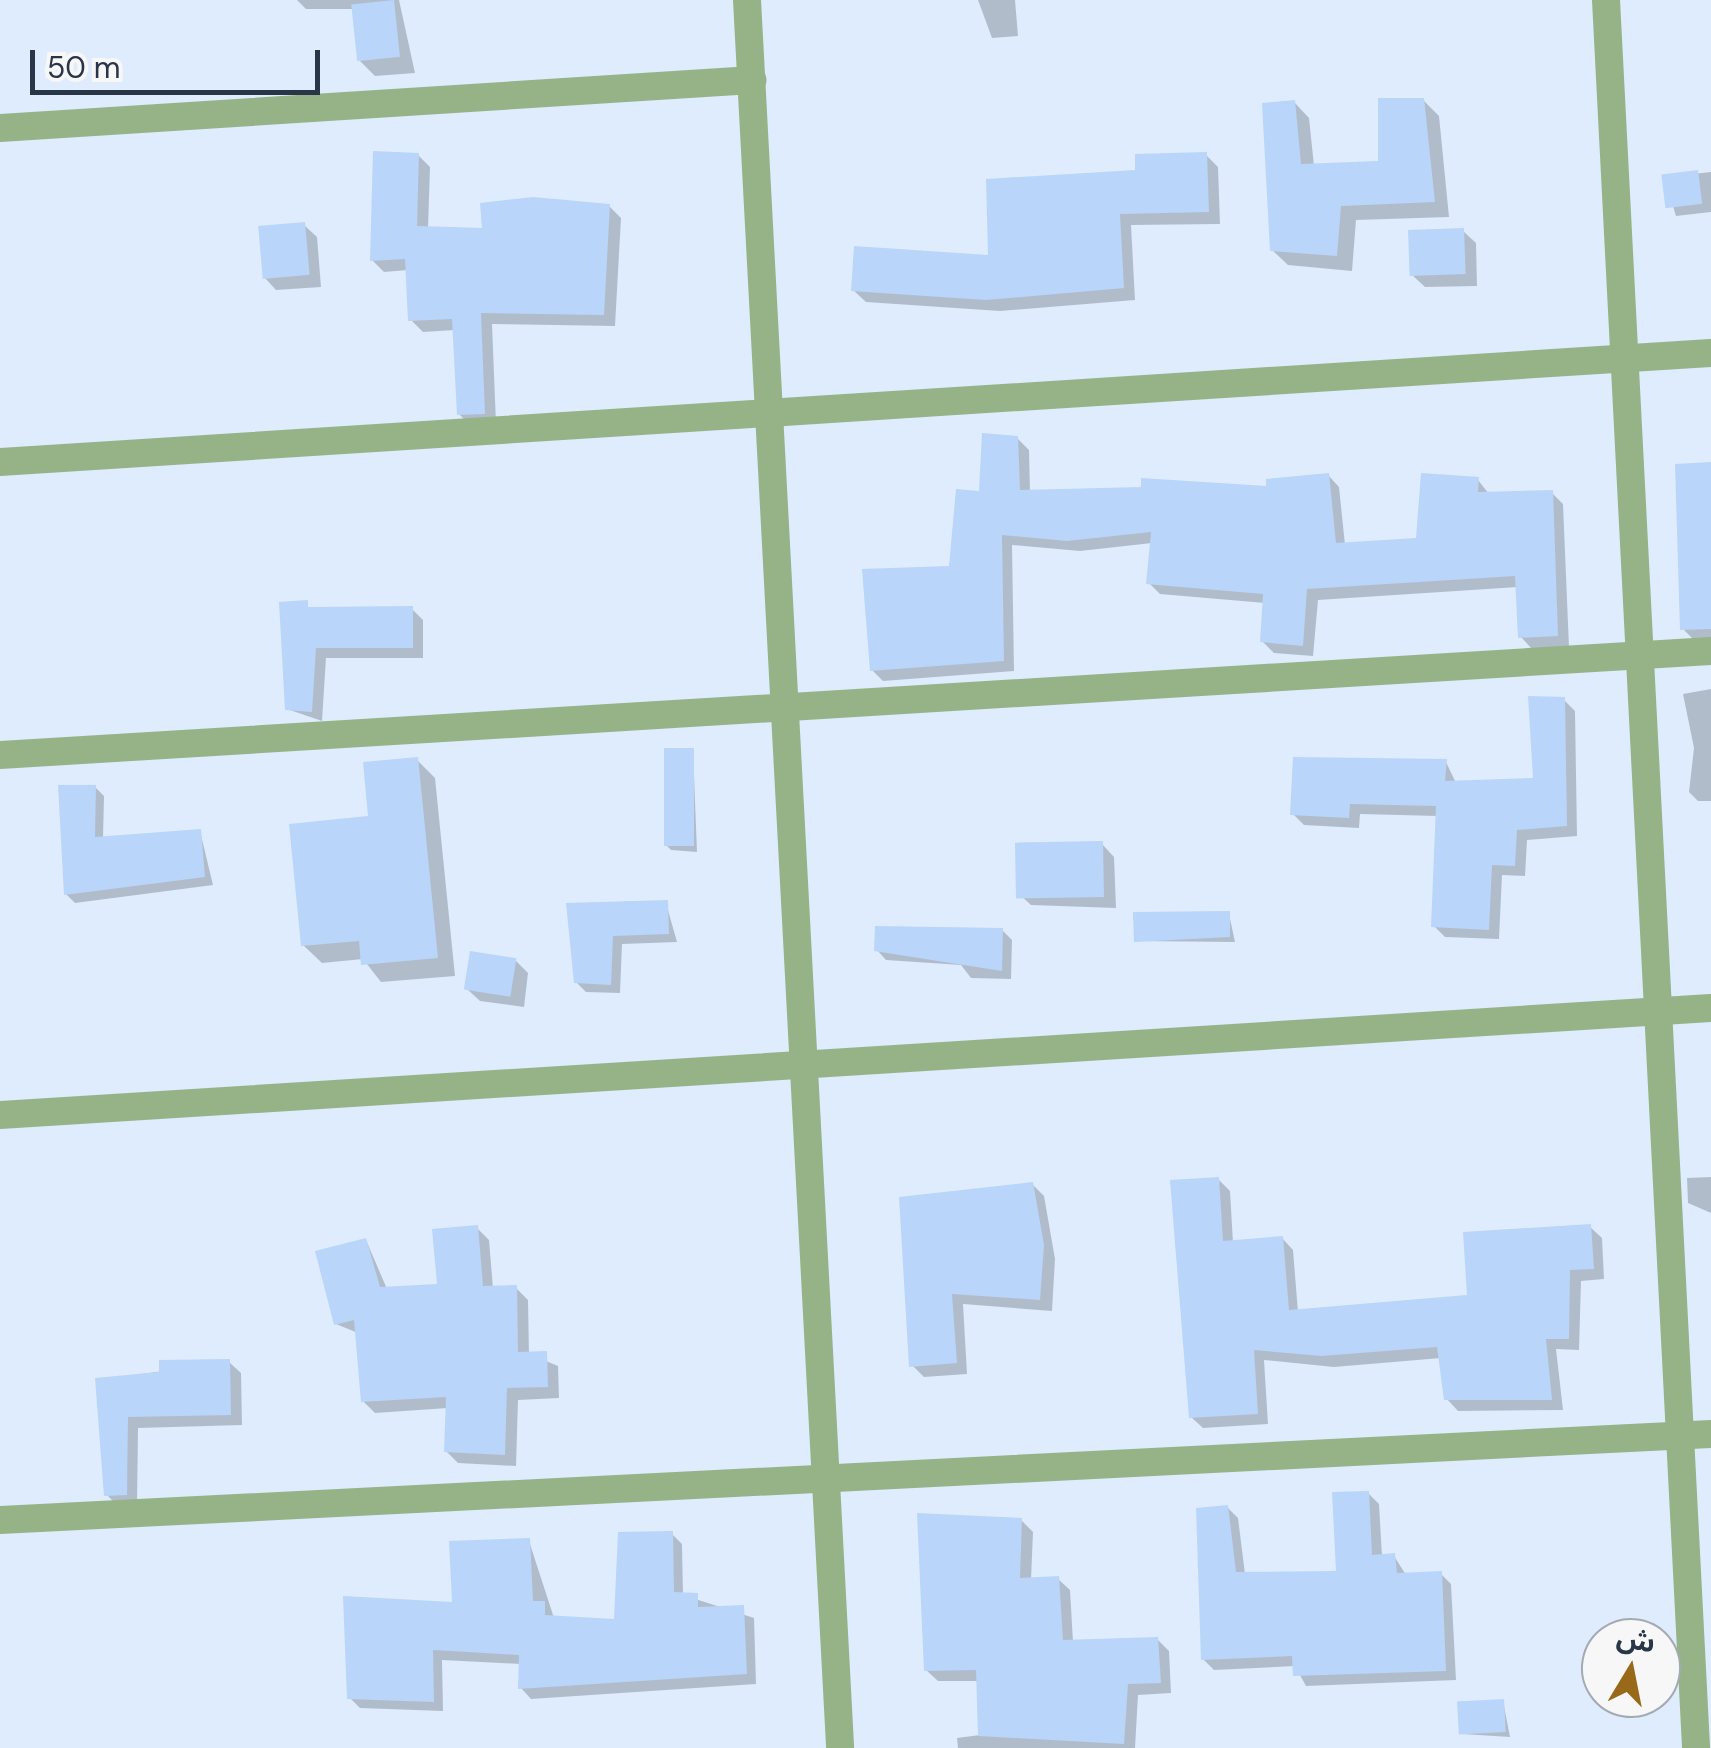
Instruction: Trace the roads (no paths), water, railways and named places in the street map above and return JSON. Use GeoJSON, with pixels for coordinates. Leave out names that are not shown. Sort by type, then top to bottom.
{"type":"FeatureCollection","features":[{"type":"Feature","properties":{"kind":"street"},"geometry":{"type":"LineString","coordinates":[[747,0],[840,1748]]}},
{"type":"Feature","properties":{"kind":"street"},"geometry":{"type":"LineString","coordinates":[[1606,0],[1696,1748]]}},
{"type":"Feature","properties":{"kind":"street"},"geometry":{"type":"LineString","coordinates":[[0,128],[752,80]]}},
{"type":"Feature","properties":{"kind":"street"},"geometry":{"type":"LineString","coordinates":[[0,462],[1711,353]]}},
{"type":"Feature","properties":{"kind":"street"},"geometry":{"type":"LineString","coordinates":[[0,756],[784,702],[1711,651]]}},
{"type":"Feature","properties":{"kind":"street"},"geometry":{"type":"LineString","coordinates":[[0,1116],[1711,1008]]}},
{"type":"Feature","properties":{"kind":"street"},"geometry":{"type":"LineString","coordinates":[[0,1520],[1711,1434]]}}]}
